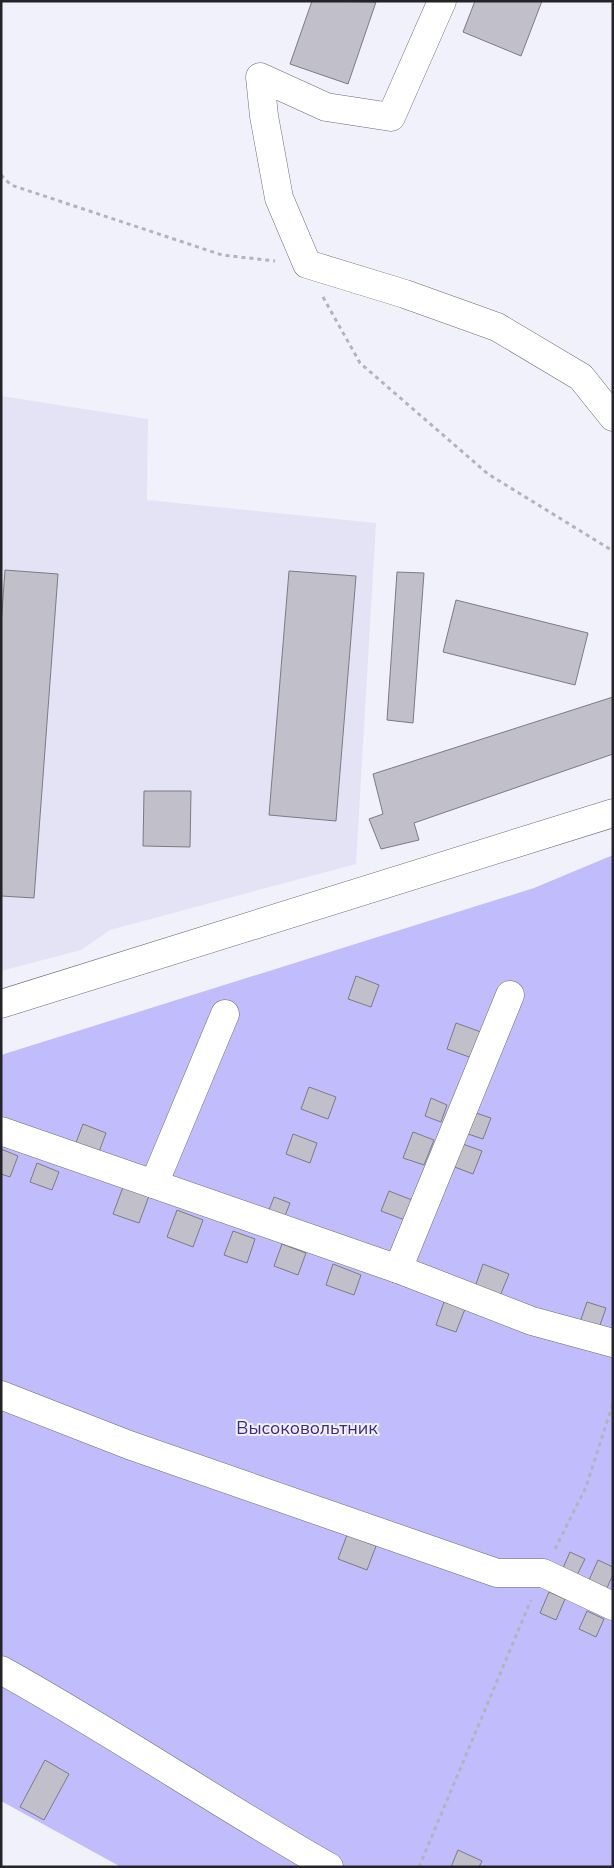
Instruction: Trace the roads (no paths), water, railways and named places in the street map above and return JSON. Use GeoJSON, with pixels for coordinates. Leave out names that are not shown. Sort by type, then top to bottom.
{"type":"FeatureCollection","features":[{"type":"Feature","properties":{"kind":"street"},"geometry":{"type":"LineString","coordinates":[[442,1],[391,117],[326,107],[260,77],[264,116],[280,198],[307,264],[405,294],[497,327],[581,377],[613,417]]}},
{"type":"Feature","properties":{"kind":"street"},"geometry":{"type":"LineString","coordinates":[[1,1004],[613,813]]}},
{"type":"Feature","properties":{"kind":"street"},"geometry":{"type":"LineString","coordinates":[[398,1269],[510,995]]}},
{"type":"Feature","properties":{"kind":"street"},"geometry":{"type":"LineString","coordinates":[[154,1184],[225,1014]]}},
{"type":"Feature","properties":{"kind":"street"},"geometry":{"type":"LineString","coordinates":[[1,1131],[398,1269],[532,1320],[613,1343]]}},
{"type":"Feature","properties":{"kind":"street"},"geometry":{"type":"LineString","coordinates":[[1,1395],[129,1445],[497,1573],[543,1573],[613,1606]]}},
{"type":"Feature","properties":{"kind":"street"},"geometry":{"type":"LineString","coordinates":[[1,1670],[70,1708],[329,1867]]}},
{"type":"Feature","properties":{"kind":"park label","name":"Высоковольтник"},"geometry":{"type":"Point","coordinates":[307,1428]}}]}
